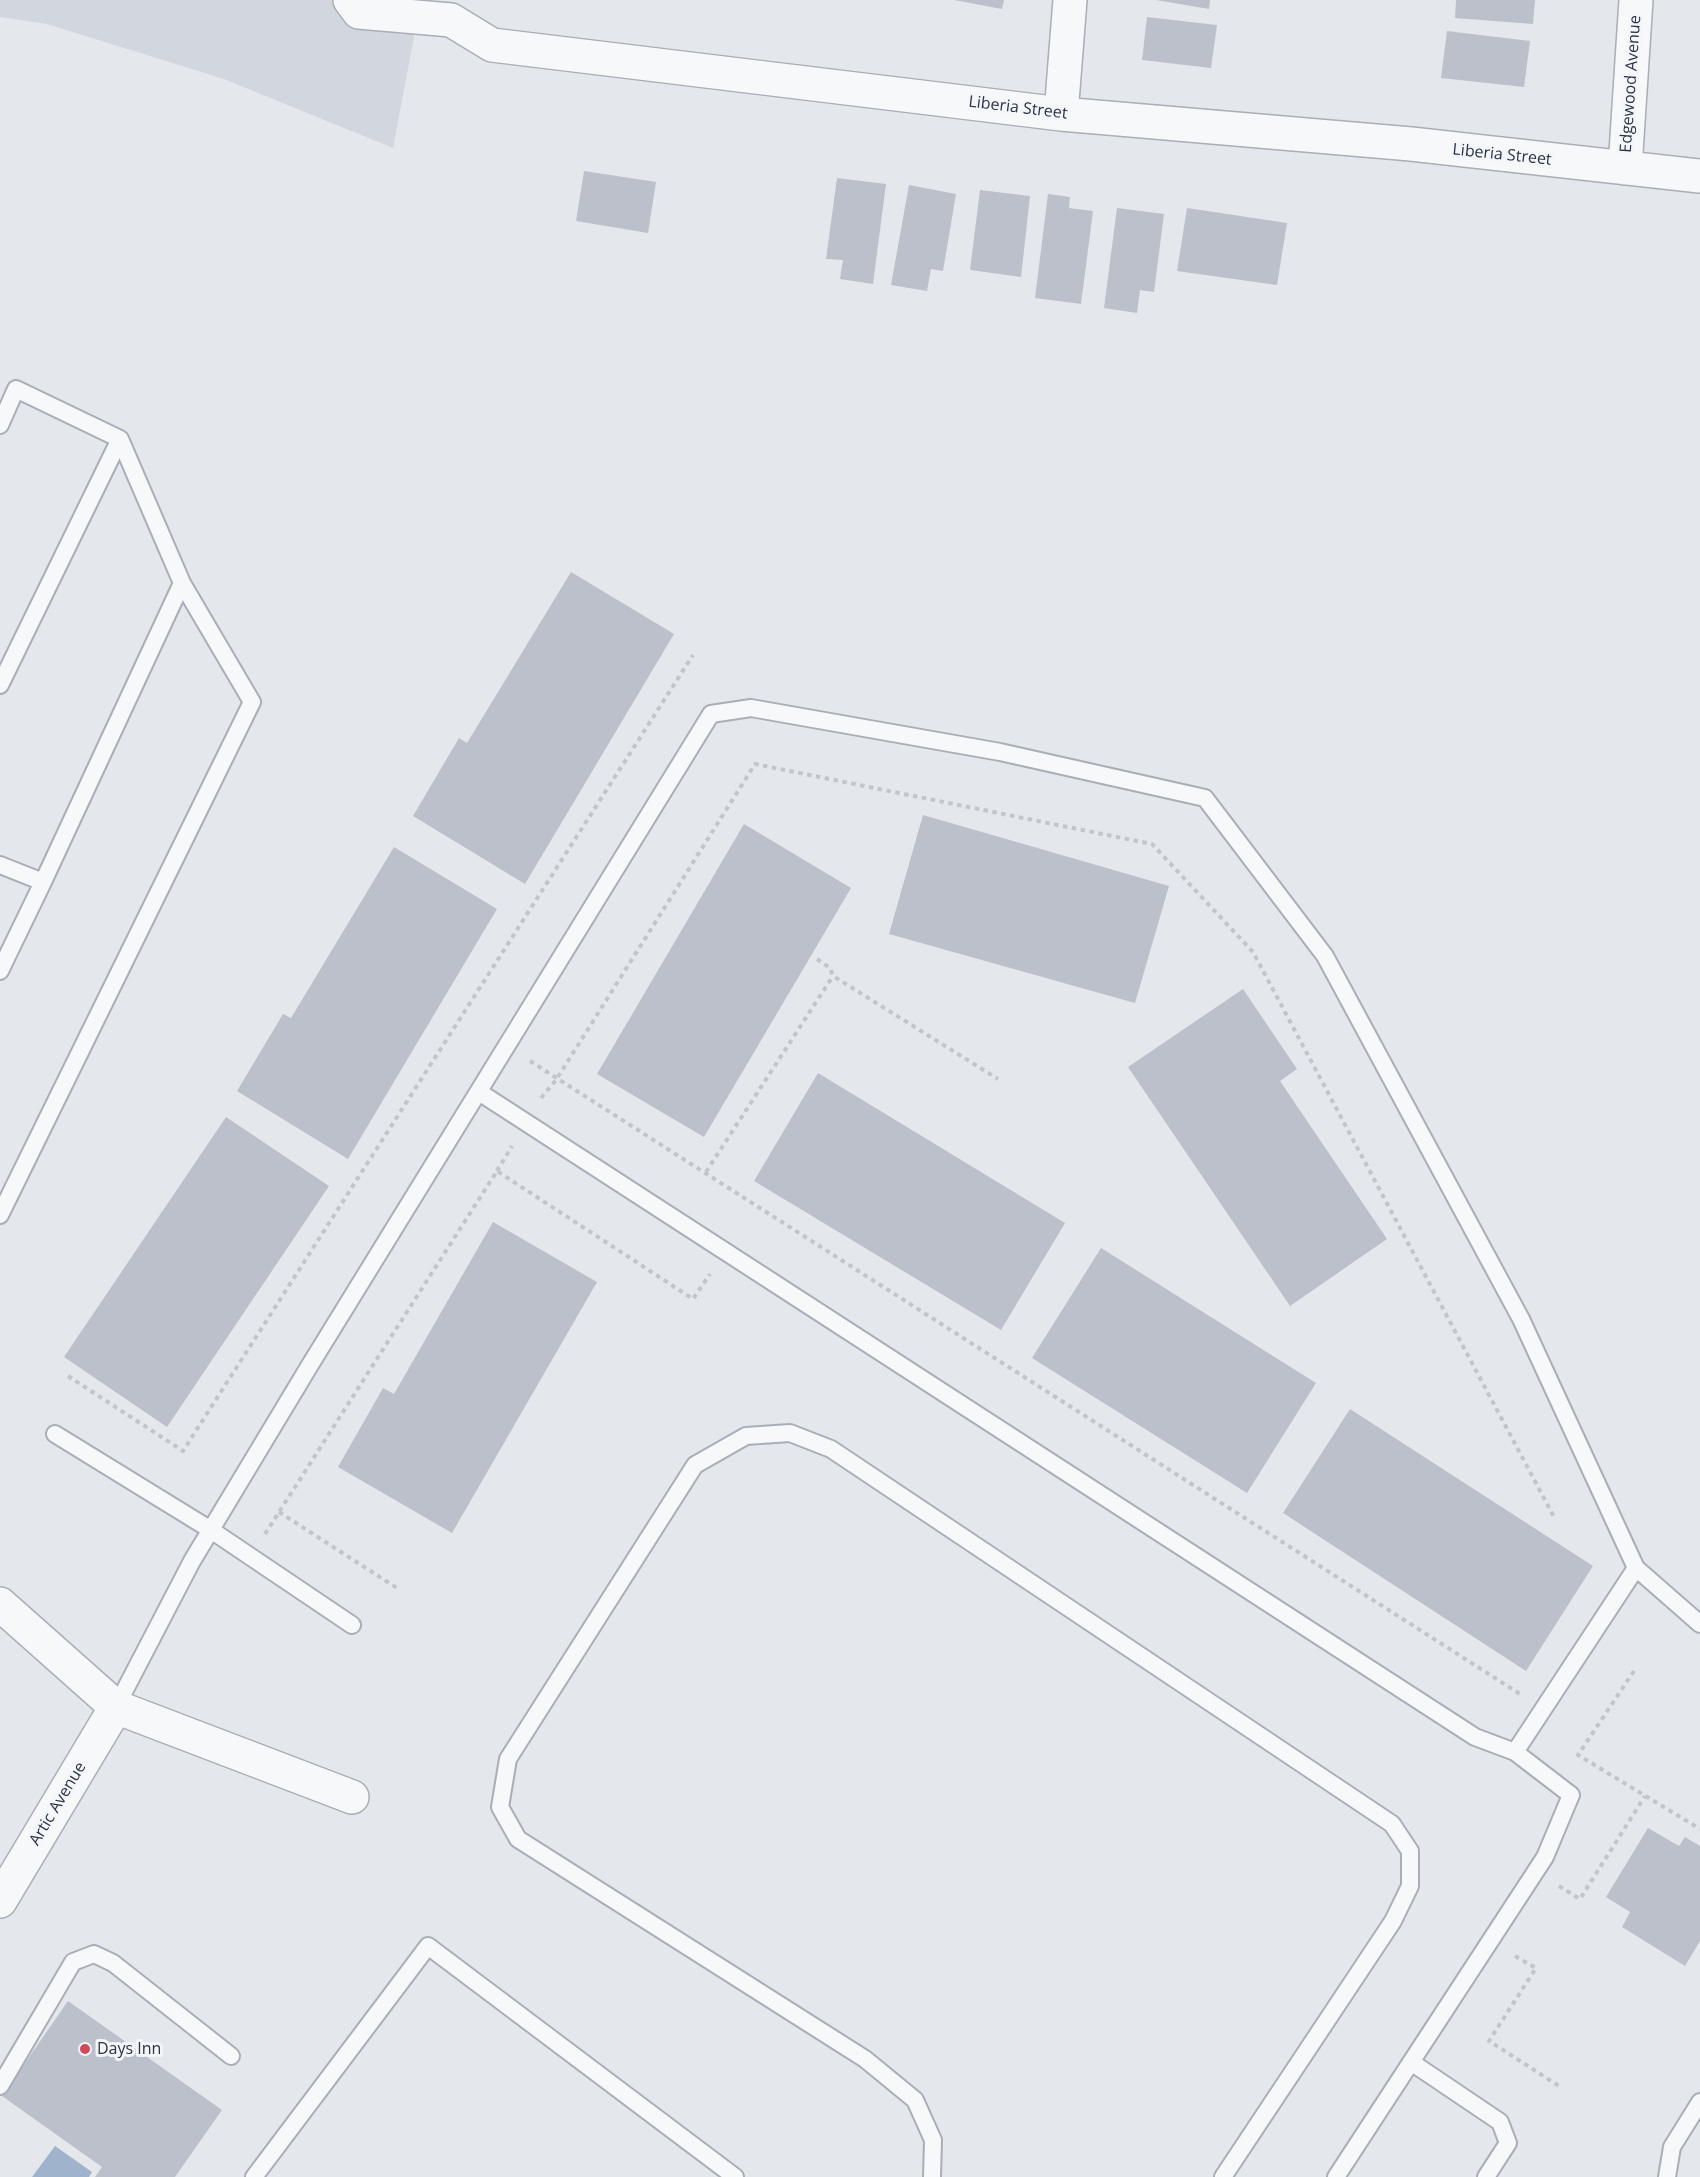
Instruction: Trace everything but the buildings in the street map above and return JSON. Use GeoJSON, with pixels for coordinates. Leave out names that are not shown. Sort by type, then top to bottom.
{"type":"FeatureCollection","features":[{"type":"Feature","properties":{"kind":"street","name":"Liberia Street"},"geometry":{"type":"LineString","coordinates":[[350,0],[359,12],[452,10],[492,45],[1061,114],[1411,144],[1700,176]]}},
{"type":"Feature","properties":{"kind":"street"},"geometry":{"type":"LineString","coordinates":[[1061,114],[1070,0]]}},
{"type":"Feature","properties":{"kind":"street","name":"Edgewood Avenue"},"geometry":{"type":"LineString","coordinates":[[1625,168],[1636,0]]}},
{"type":"Feature","properties":{"kind":"street"},"geometry":{"type":"LineString","coordinates":[[0,1604],[116,1707],[352,1797]]}},
{"type":"Feature","properties":{"kind":"street","name":"Artic Avenue"},"geometry":{"type":"LineString","coordinates":[[0,1901],[116,1707]]}},
{"type":"Feature","properties":{"kind":"lane"},"geometry":{"type":"LineString","coordinates":[[0,425],[8,390],[120,439],[182,584],[252,702],[0,1215]]}},
{"type":"Feature","properties":{"kind":"lane"},"geometry":{"type":"LineString","coordinates":[[0,685],[120,439]]}},
{"type":"Feature","properties":{"kind":"lane"},"geometry":{"type":"LineString","coordinates":[[0,971],[44,882],[182,584]]}},
{"type":"Feature","properties":{"kind":"lane"},"geometry":{"type":"LineString","coordinates":[[116,1707],[192,1562],[316,1354],[711,714],[751,708],[1000,752],[1206,798],[1324,956],[1521,1319],[1636,1568],[1700,1624]]}},
{"type":"Feature","properties":{"kind":"lane"},"geometry":{"type":"LineString","coordinates":[[0,865],[44,882]]}},
{"type":"Feature","properties":{"kind":"lane"},"geometry":{"type":"LineString","coordinates":[[479,1092],[1475,1737],[1515,1752],[1571,1795],[1545,1857],[1336,2177]]}},
{"type":"Feature","properties":{"kind":"lane"},"geometry":{"type":"LineString","coordinates":[[932,2177],[933,2140],[915,2100],[865,2059],[518,1839],[500,1807],[508,1759],[695,1465],[746,1436],[790,1433],[831,1449],[1392,1824],[1410,1851],[1410,1886],[1393,1921],[1223,2177]]}},
{"type":"Feature","properties":{"kind":"lane"},"geometry":{"type":"LineString","coordinates":[[55,1434],[211,1530],[352,1625]]}},
{"type":"Feature","properties":{"kind":"lane"},"geometry":{"type":"LineString","coordinates":[[1515,1752],[1636,1568]]}},
{"type":"Feature","properties":{"kind":"lane"},"geometry":{"type":"LineString","coordinates":[[254,2177],[428,1946],[735,2177]]}},
{"type":"Feature","properties":{"kind":"lane"},"geometry":{"type":"LineString","coordinates":[[0,2086],[73,1962],[94,1954],[113,1963],[231,2056]]}},
{"type":"Feature","properties":{"kind":"lane"},"geometry":{"type":"LineString","coordinates":[[1411,2062],[1500,2122],[1508,2143],[1486,2177]]}},
{"type":"Feature","properties":{"kind":"lane"},"geometry":{"type":"LineString","coordinates":[[1667,2177],[1672,2147],[1700,2102]]}},
{"type":"Feature","properties":{"kind":"path"},"geometry":{"type":"LineString","coordinates":[[68,1376],[183,1450],[693,655]]}},
{"type":"Feature","properties":{"kind":"path"},"geometry":{"type":"LineString","coordinates":[[539,1100],[558,1077],[756,764],[1152,844],[1252,952],[1554,1517]]}},
{"type":"Feature","properties":{"kind":"path"},"geometry":{"type":"LineString","coordinates":[[818,959],[830,968],[833,976],[998,1080]]}},
{"type":"Feature","properties":{"kind":"path"},"geometry":{"type":"LineString","coordinates":[[706,1172],[833,976]]}},
{"type":"Feature","properties":{"kind":"path"},"geometry":{"type":"LineString","coordinates":[[530,1060],[1521,1694]]}},
{"type":"Feature","properties":{"kind":"path"},"geometry":{"type":"LineString","coordinates":[[261,1541],[513,1144]]}},
{"type":"Feature","properties":{"kind":"path"},"geometry":{"type":"LineString","coordinates":[[497,1171],[693,1299],[712,1270]]}},
{"type":"Feature","properties":{"kind":"path"},"geometry":{"type":"LineString","coordinates":[[279,1512],[400,1590]]}},
{"type":"Feature","properties":{"kind":"path"},"geometry":{"type":"LineString","coordinates":[[1634,1671],[1578,1755],[1700,1828]]}},
{"type":"Feature","properties":{"kind":"path"},"geometry":{"type":"LineString","coordinates":[[1554,1882],[1580,1899],[1645,1796]]}},
{"type":"Feature","properties":{"kind":"path"},"geometry":{"type":"LineString","coordinates":[[1510,1953],[1536,1968],[1489,2041],[1562,2088]]}},
{"type":"Feature","properties":{"kind":"shaded area"},"geometry":{"type":"Polygon","coordinates":[[[0,0],[421,0],[393,148],[224,79],[47,24],[0,17],[0,0]]]}},
{"type":"Feature","properties":{"kind":"water"},"geometry":{"type":"Polygon","coordinates":[[[55,2146],[92,2172],[89,2177],[32,2177],[55,2146]]]}},
{"type":"Feature","properties":{"kind":"place","name":"Days Inn"},"geometry":{"type":"Point","coordinates":[85,2049]}}]}
